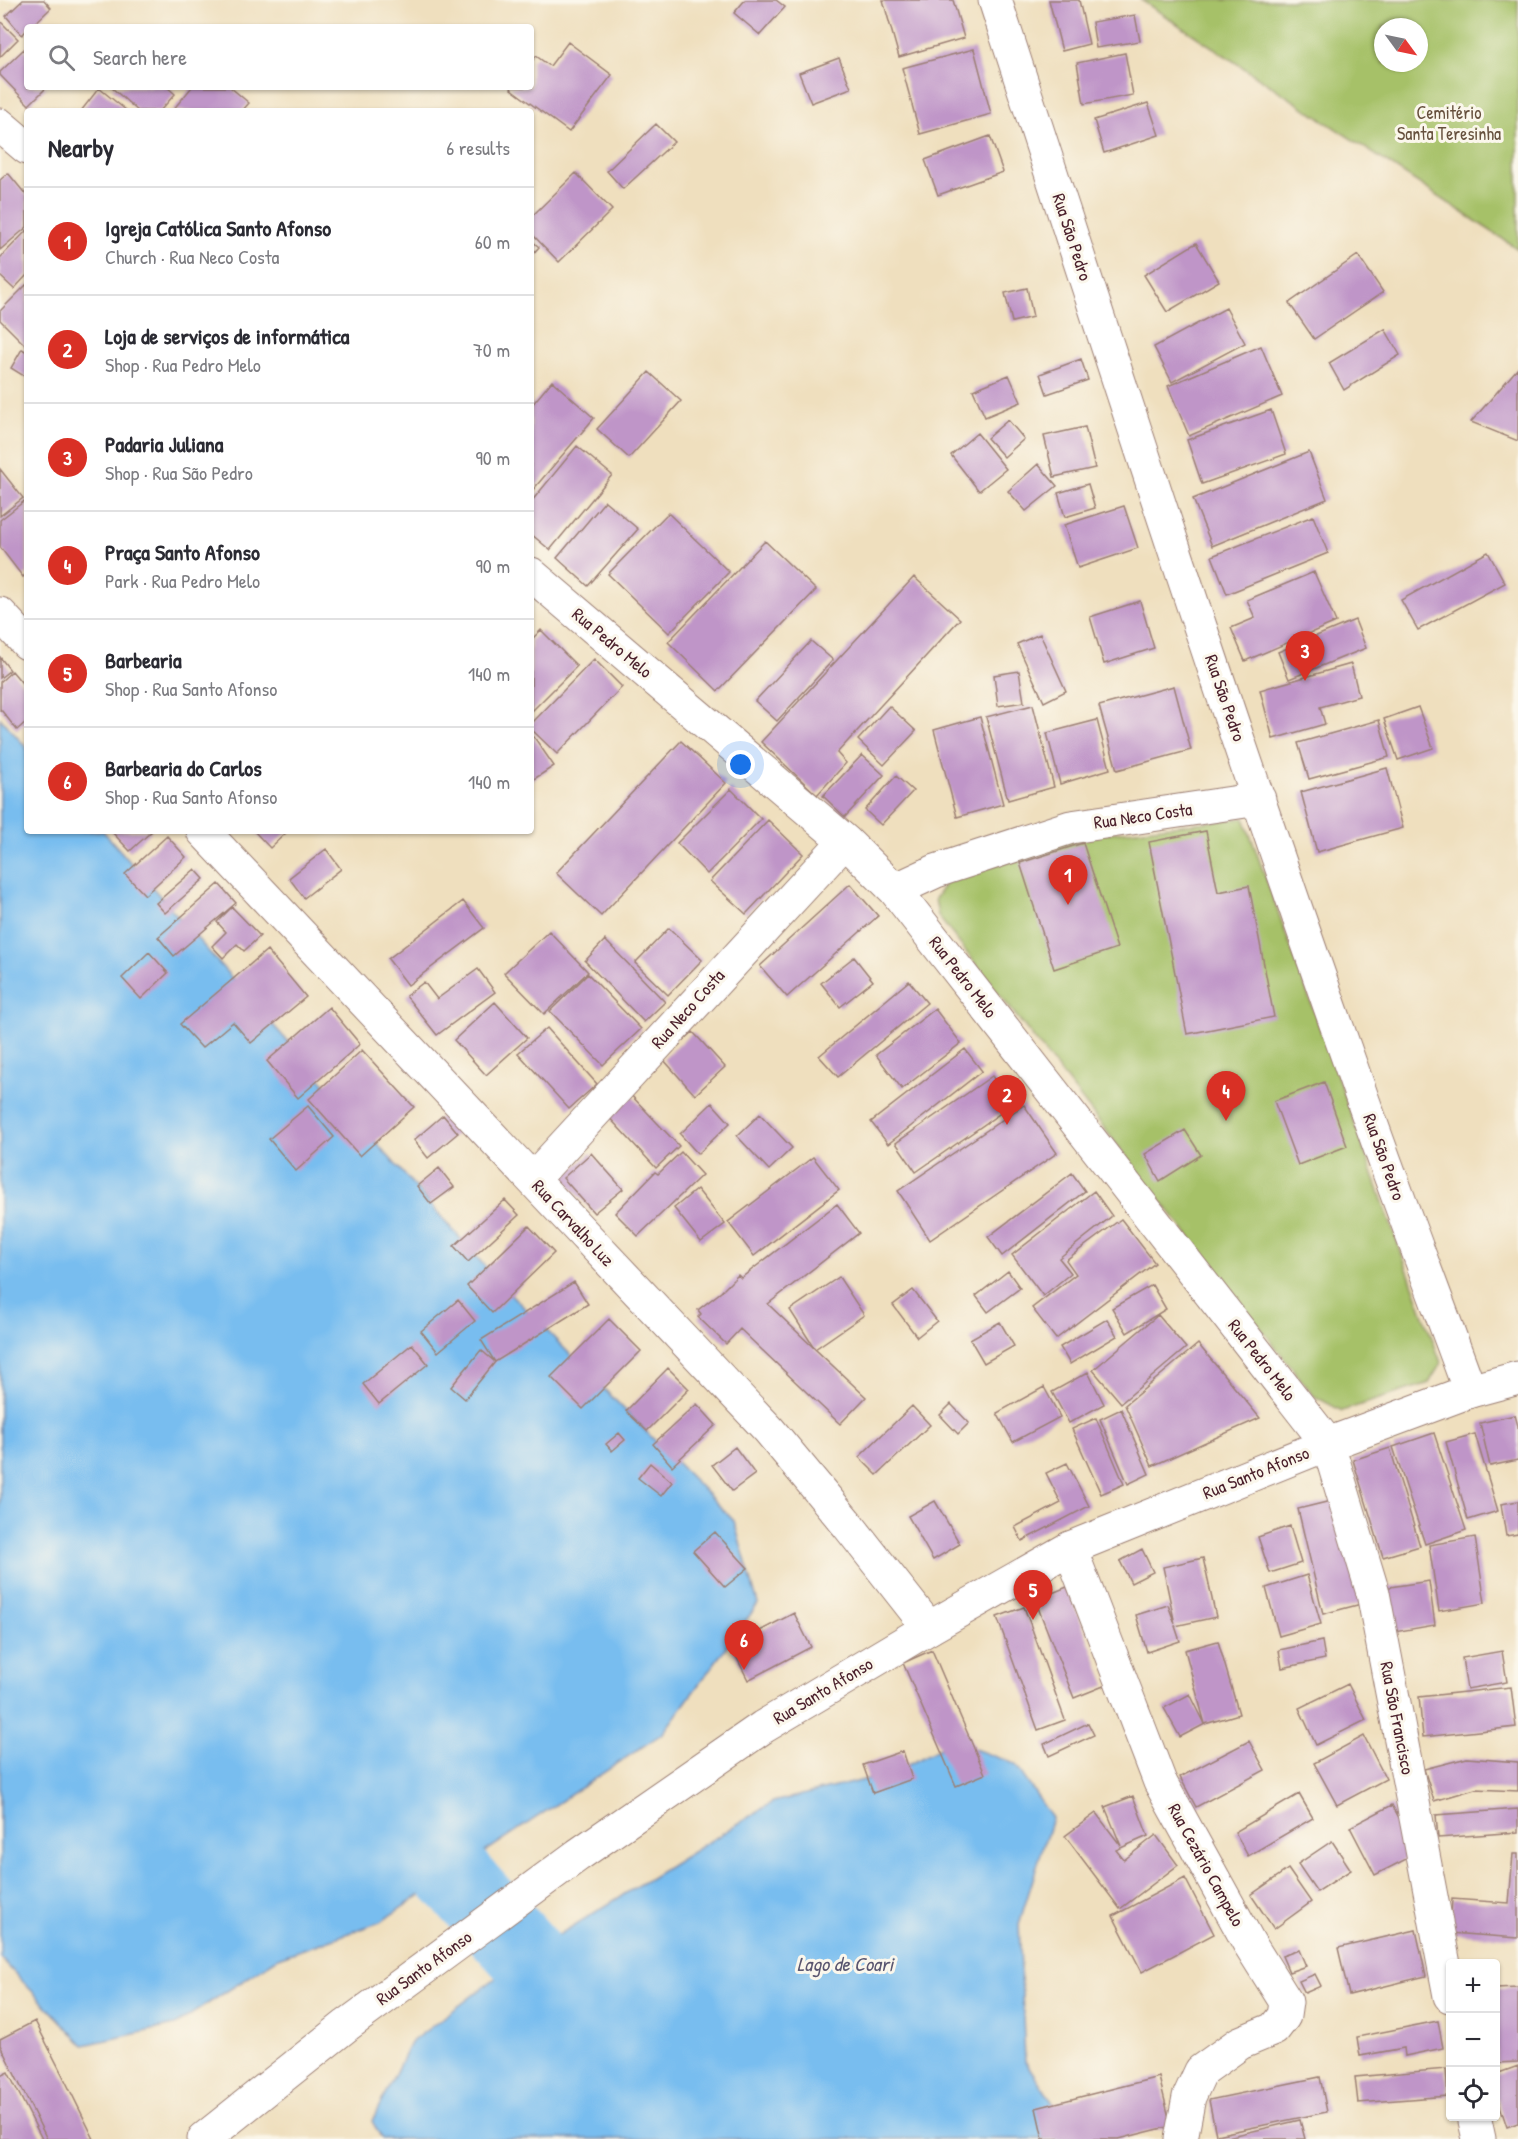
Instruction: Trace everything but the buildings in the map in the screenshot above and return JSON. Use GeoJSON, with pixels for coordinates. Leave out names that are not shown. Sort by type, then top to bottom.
{"type":"FeatureCollection","features":[{"type":"Feature","properties":{"kind":"street","name":"Rua São Pedro"},"geometry":{"type":"LineString","coordinates":[[995,0],[1111,358],[1259,799],[1353,1073],[1470,1390]]}},
{"type":"Feature","properties":{"kind":"street"},"geometry":{"type":"LineString","coordinates":[[0,125],[24,145]]}},
{"type":"Feature","properties":{"kind":"street","name":"Rua Pedro Melo"},"geometry":{"type":"LineString","coordinates":[[534,577],[845,841],[895,890],[1328,1444]]}},
{"type":"Feature","properties":{"kind":"street"},"geometry":{"type":"LineString","coordinates":[[0,614],[24,640]]}},
{"type":"Feature","properties":{"kind":"street","name":"Rua Neco Costa"},"geometry":{"type":"LineString","coordinates":[[895,890],[936,871],[1071,827],[1259,799]]}},
{"type":"Feature","properties":{"kind":"street","name":"Rua Carvalho Luz"},"geometry":{"type":"LineString","coordinates":[[206,834],[769,1430],[929,1628]]}},
{"type":"Feature","properties":{"kind":"street","name":"Rua Neco Costa"},"geometry":{"type":"LineString","coordinates":[[533,1179],[845,841]]}},
{"type":"Feature","properties":{"kind":"street","name":"Rua Santo Afonso"},"geometry":{"type":"LineString","coordinates":[[204,2139],[347,2025],[578,1855],[763,1727],[929,1628],[1070,1548],[1328,1444],[1470,1390],[1518,1378]]}},
{"type":"Feature","properties":{"kind":"street","name":"Rua São Francisco"},"geometry":{"type":"LineString","coordinates":[[1328,1444],[1373,1593],[1446,1975]]}},
{"type":"Feature","properties":{"kind":"street","name":"Rua Cezário Campelo"},"geometry":{"type":"LineString","coordinates":[[1070,1548],[1160,1782],[1249,1943],[1286,2002],[1284,2016],[1274,2029],[1239,2043],[1201,2071],[1189,2097],[1181,2139]]}},
{"type":"Feature","properties":{"kind":"street"},"geometry":{"type":"LineString","coordinates":[[1475,2121],[1479,2139]]}},
{"type":"Feature","properties":{"kind":"green space","name":"Cemitério Santa Teresinha"},"geometry":{"type":"Polygon","coordinates":[[[1141,0],[1518,0],[1518,249],[1141,0]]]}},
{"type":"Feature","properties":{"kind":"green space"},"geometry":{"type":"Polygon","coordinates":[[[1244,818],[1441,1363],[1429,1383],[1342,1411],[1314,1396],[938,916],[935,899],[946,882],[1072,837],[1244,818]]]}},
{"type":"Feature","properties":{"kind":"water"},"geometry":{"type":"Polygon","coordinates":[[[0,718],[24,745],[24,834],[106,834],[496,1279],[734,1521],[758,1604],[663,1733],[380,1922],[278,1958],[175,2025],[84,2045],[0,1958],[0,718]]]}},
{"type":"Feature","properties":{"kind":"water","name":"Lago de Coari"},"geometry":{"type":"Polygon","coordinates":[[[953,1741],[1015,1764],[1052,1818],[1019,1924],[1025,2061],[1077,2139],[382,2139],[372,2121],[410,2043],[526,1955],[773,1802],[893,1773],[953,1741]]]}},
{"type":"Feature","properties":{"kind":"waterway"},"geometry":{"type":"LineString","coordinates":[[382,1795],[526,1955]]}},
{"type":"Feature","properties":{"kind":"place","name":"Padaria Juliana"},"geometry":{"type":"Point","coordinates":[1305,681]}},
{"type":"Feature","properties":{"kind":"place","name":"Igreja Católica Santo Afonso"},"geometry":{"type":"Point","coordinates":[1068,905]}},
{"type":"Feature","properties":{"kind":"place","name":"Praça Santo Afonso"},"geometry":{"type":"Point","coordinates":[1226,1121]}},
{"type":"Feature","properties":{"kind":"place","name":"Loja de serviços de informática"},"geometry":{"type":"Point","coordinates":[1007,1125]}},
{"type":"Feature","properties":{"kind":"place","name":"Barbearia"},"geometry":{"type":"Point","coordinates":[1033,1620]}},
{"type":"Feature","properties":{"kind":"place","name":"Barbearia do Carlos"},"geometry":{"type":"Point","coordinates":[744,1670]}}]}
